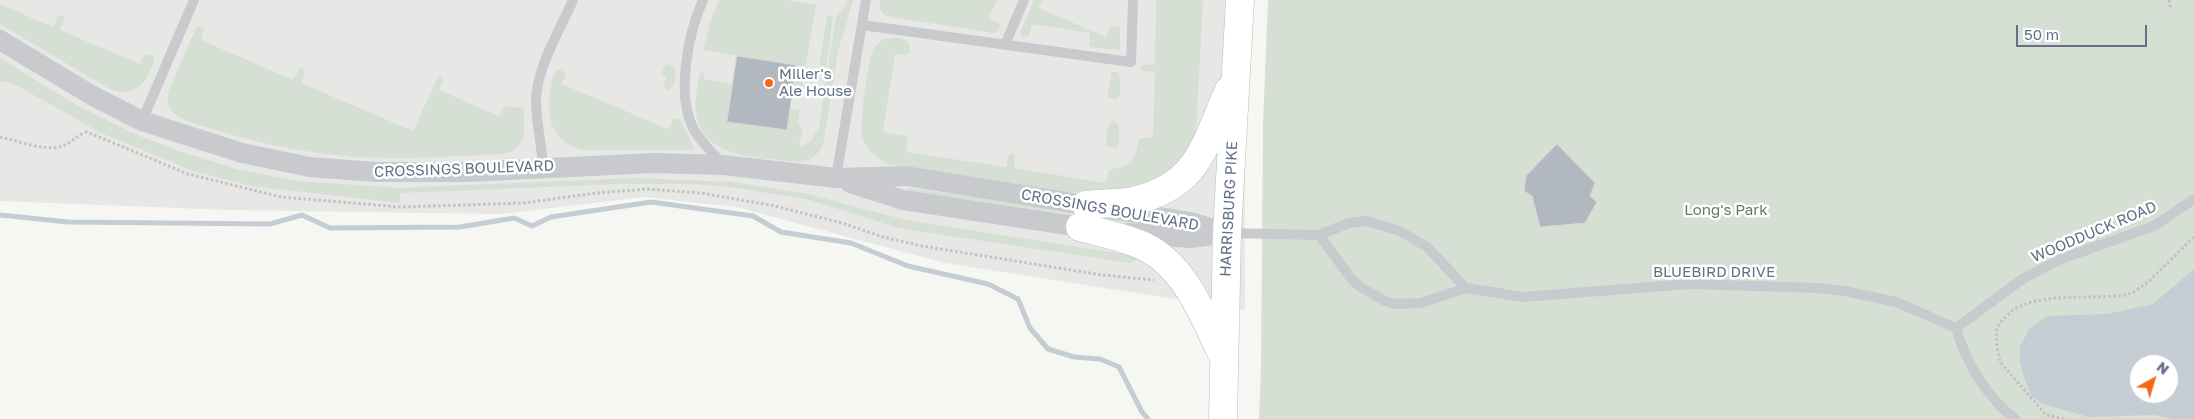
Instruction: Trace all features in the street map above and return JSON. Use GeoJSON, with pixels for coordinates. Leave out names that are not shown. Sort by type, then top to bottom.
{"type":"FeatureCollection","features":[{"type":"Feature","properties":{"kind":"main road","name":"HARRISBURG PIKE"},"geometry":{"type":"LineString","coordinates":[[1223,419],[1227,233],[1240,0]]}},
{"type":"Feature","properties":{"kind":"main road"},"geometry":{"type":"LineString","coordinates":[[1083,216],[1157,194],[1174,186],[1184,177],[1193,166],[1205,144],[1236,75]]}},
{"type":"Feature","properties":{"kind":"main road"},"geometry":{"type":"LineString","coordinates":[[1083,216],[1160,256],[1178,272],[1197,301],[1224,358]]}},
{"type":"Feature","properties":{"kind":"street","name":"CROSSINGS BOULEVARD"},"geometry":{"type":"LineString","coordinates":[[0,40],[93,96],[142,121],[242,154],[310,167],[376,172],[467,172],[654,163],[724,165],[836,178],[906,176],[1083,216],[1144,235],[1190,238],[1227,233]]}},
{"type":"Feature","properties":{"kind":"lane"},"geometry":{"type":"LineString","coordinates":[[142,121],[194,0]]}},
{"type":"Feature","properties":{"kind":"lane"},"geometry":{"type":"LineString","coordinates":[[543,167],[536,102],[537,88],[548,57],[573,0]]}},
{"type":"Feature","properties":{"kind":"lane"},"geometry":{"type":"LineString","coordinates":[[703,0],[692,35],[688,58],[684,92],[685,110],[699,138],[724,165]]}},
{"type":"Feature","properties":{"kind":"lane"},"geometry":{"type":"LineString","coordinates":[[836,178],[866,0]]}},
{"type":"Feature","properties":{"kind":"lane"},"geometry":{"type":"LineString","coordinates":[[1005,45],[1024,0]]}},
{"type":"Feature","properties":{"kind":"lane"},"geometry":{"type":"LineString","coordinates":[[862,25],[1132,62],[1133,0]]}},
{"type":"Feature","properties":{"kind":"lane","name":"WOODDUCK ROAD"},"geometry":{"type":"LineString","coordinates":[[1956,328],[2024,278],[2061,259],[2154,226],[2194,200]]}},
{"type":"Feature","properties":{"kind":"lane"},"geometry":{"type":"LineString","coordinates":[[1227,233],[1319,235],[1358,220],[1391,228],[1427,247],[1466,288]]}},
{"type":"Feature","properties":{"kind":"lane","name":"BLUEBIRD DRIVE"},"geometry":{"type":"LineString","coordinates":[[1319,235],[1350,278],[1365,290],[1395,304],[1421,303],[1466,288],[1523,297],[1679,284],[1817,288],[1845,291],[1896,302],[1956,328]]}},
{"type":"Feature","properties":{"kind":"lane"},"geometry":{"type":"LineString","coordinates":[[1956,328],[1962,350],[1990,395],[2015,419]]}},
{"type":"Feature","properties":{"kind":"path"},"geometry":{"type":"LineString","coordinates":[[2169,0],[2171,10]]}},
{"type":"Feature","properties":{"kind":"path"},"geometry":{"type":"LineString","coordinates":[[0,136],[50,148],[67,144],[78,134],[87,132],[188,174],[249,190],[281,197],[400,207],[524,203],[597,193],[648,189],[701,193],[775,206],[842,224],[883,238],[922,246],[1102,275],[1157,280]]}},
{"type":"Feature","properties":{"kind":"path"},"geometry":{"type":"LineString","coordinates":[[2064,419],[2046,415],[2000,362],[1996,331],[2002,320],[2014,309],[2031,302],[2053,298],[2121,296],[2134,292],[2148,282],[2194,237]]}},
{"type":"Feature","properties":{"kind":"shaded area"},"geometry":{"type":"Polygon","coordinates":[[[0,0],[1244,0],[1245,310],[945,263],[736,207],[644,197],[501,214],[228,210],[0,201],[0,0]]]}},
{"type":"Feature","properties":{"kind":"shaded area"},"geometry":{"type":"Polygon","coordinates":[[[2194,269],[2194,419],[2175,419],[2153,415],[2089,417],[2042,404],[2031,395],[2020,362],[2020,347],[2029,329],[2048,316],[2107,314],[2153,304],[2194,269]]]}},
{"type":"Feature","properties":{"kind":"green space"},"geometry":{"type":"Polygon","coordinates":[[[719,0],[787,0],[816,5],[802,87],[793,85],[796,65],[703,50],[710,23],[719,0]]]}},
{"type":"Feature","properties":{"kind":"green space"},"geometry":{"type":"Polygon","coordinates":[[[847,0],[853,0],[838,51],[823,145],[816,155],[807,161],[798,162],[752,157],[722,148],[710,140],[701,129],[696,114],[696,98],[700,72],[704,73],[704,79],[733,84],[728,122],[787,130],[790,109],[800,110],[798,123],[803,133],[799,143],[801,147],[811,141],[819,127],[836,16],[845,7],[847,0]]]}},
{"type":"Feature","properties":{"kind":"green space"},"geometry":{"type":"Polygon","coordinates":[[[880,0],[997,0],[989,18],[1001,25],[998,31],[993,33],[891,17],[881,12],[880,0]]]}},
{"type":"Feature","properties":{"kind":"green space"},"geometry":{"type":"Polygon","coordinates":[[[1034,0],[1042,0],[1039,8],[1106,37],[1111,26],[1120,27],[1120,50],[1089,47],[1090,33],[1032,24],[1029,36],[1022,37],[1020,33],[1034,0]]]}},
{"type":"Feature","properties":{"kind":"green space"},"geometry":{"type":"Polygon","coordinates":[[[1156,0],[1203,0],[1196,133],[1192,150],[1159,185],[1092,193],[1067,192],[888,164],[872,153],[864,142],[861,131],[863,108],[873,50],[884,40],[900,38],[909,43],[910,51],[907,55],[895,54],[883,132],[906,136],[908,140],[906,152],[1006,167],[1008,156],[1012,153],[1015,155],[1014,168],[1106,183],[1109,170],[1128,164],[1134,158],[1139,139],[1153,137],[1155,72],[1143,71],[1140,68],[1144,64],[1155,65],[1156,0]]]}},
{"type":"Feature","properties":{"kind":"green space","name":"Long's Park"},"geometry":{"type":"Polygon","coordinates":[[[1268,0],[2194,0],[2194,419],[1259,419],[1263,122],[1268,0]]]}},
{"type":"Feature","properties":{"kind":"green space"},"geometry":{"type":"Polygon","coordinates":[[[0,4],[53,27],[58,17],[62,15],[65,17],[60,30],[140,64],[145,54],[154,56],[153,64],[146,78],[138,87],[128,92],[115,91],[0,24],[0,4]]]}},
{"type":"Feature","properties":{"kind":"green space"},"geometry":{"type":"Polygon","coordinates":[[[827,15],[833,16],[826,70],[819,69],[827,15]]]}},
{"type":"Feature","properties":{"kind":"green space"},"geometry":{"type":"Polygon","coordinates":[[[197,26],[204,28],[201,40],[293,80],[299,68],[303,68],[305,74],[301,83],[413,131],[439,75],[443,80],[439,90],[499,116],[505,106],[522,108],[524,111],[523,138],[511,152],[503,154],[377,158],[285,148],[188,121],[174,113],[169,107],[168,99],[169,90],[197,26]]]}},
{"type":"Feature","properties":{"kind":"green space"},"geometry":{"type":"Polygon","coordinates":[[[0,58],[78,106],[142,137],[236,169],[298,181],[399,188],[635,178],[732,182],[808,194],[905,220],[1142,257],[1130,263],[924,232],[895,227],[810,200],[730,187],[696,184],[619,184],[400,193],[400,203],[252,186],[196,172],[101,133],[16,85],[5,81],[0,83],[0,58]]]}},
{"type":"Feature","properties":{"kind":"green space"},"geometry":{"type":"Polygon","coordinates":[[[666,64],[674,66],[675,72],[674,83],[669,91],[663,86],[667,76],[661,74],[666,64]]]}},
{"type":"Feature","properties":{"kind":"green space"},"geometry":{"type":"Polygon","coordinates":[[[558,69],[566,73],[562,84],[668,129],[674,118],[680,119],[694,148],[691,150],[584,150],[564,141],[557,135],[553,127],[549,108],[552,79],[558,69]]]}},
{"type":"Feature","properties":{"kind":"green space"},"geometry":{"type":"Polygon","coordinates":[[[1112,72],[1118,72],[1120,76],[1120,96],[1115,100],[1107,97],[1112,72]]]}},
{"type":"Feature","properties":{"kind":"green space"},"geometry":{"type":"Polygon","coordinates":[[[1113,120],[1119,125],[1119,144],[1116,148],[1108,147],[1106,141],[1108,129],[1113,120]]]}},
{"type":"Feature","properties":{"kind":"green space"},"geometry":{"type":"Polygon","coordinates":[[[907,189],[1161,224],[1161,227],[909,191],[907,189]]]}},
{"type":"Feature","properties":{"kind":"building"},"geometry":{"type":"Polygon","coordinates":[[[737,56],[796,65],[787,130],[727,122],[737,56]]]}},
{"type":"Feature","properties":{"kind":"building"},"geometry":{"type":"Polygon","coordinates":[[[1557,144],[1595,183],[1590,196],[1597,202],[1585,223],[1540,227],[1532,196],[1524,191],[1526,176],[1557,144]]]}},
{"type":"Feature","properties":{"kind":"waterway"},"geometry":{"type":"LineString","coordinates":[[0,215],[68,222],[270,224],[302,215],[330,228],[460,227],[514,218],[532,226],[551,217],[651,202],[753,216],[781,232],[851,243],[908,266],[988,284],[1018,299],[1030,328],[1048,349],[1074,357],[1100,359],[1119,367],[1142,412],[1148,419]]}},
{"type":"Feature","properties":{"kind":"place","name":"Miller's Ale House"},"geometry":{"type":"Point","coordinates":[769,83]}}]}
